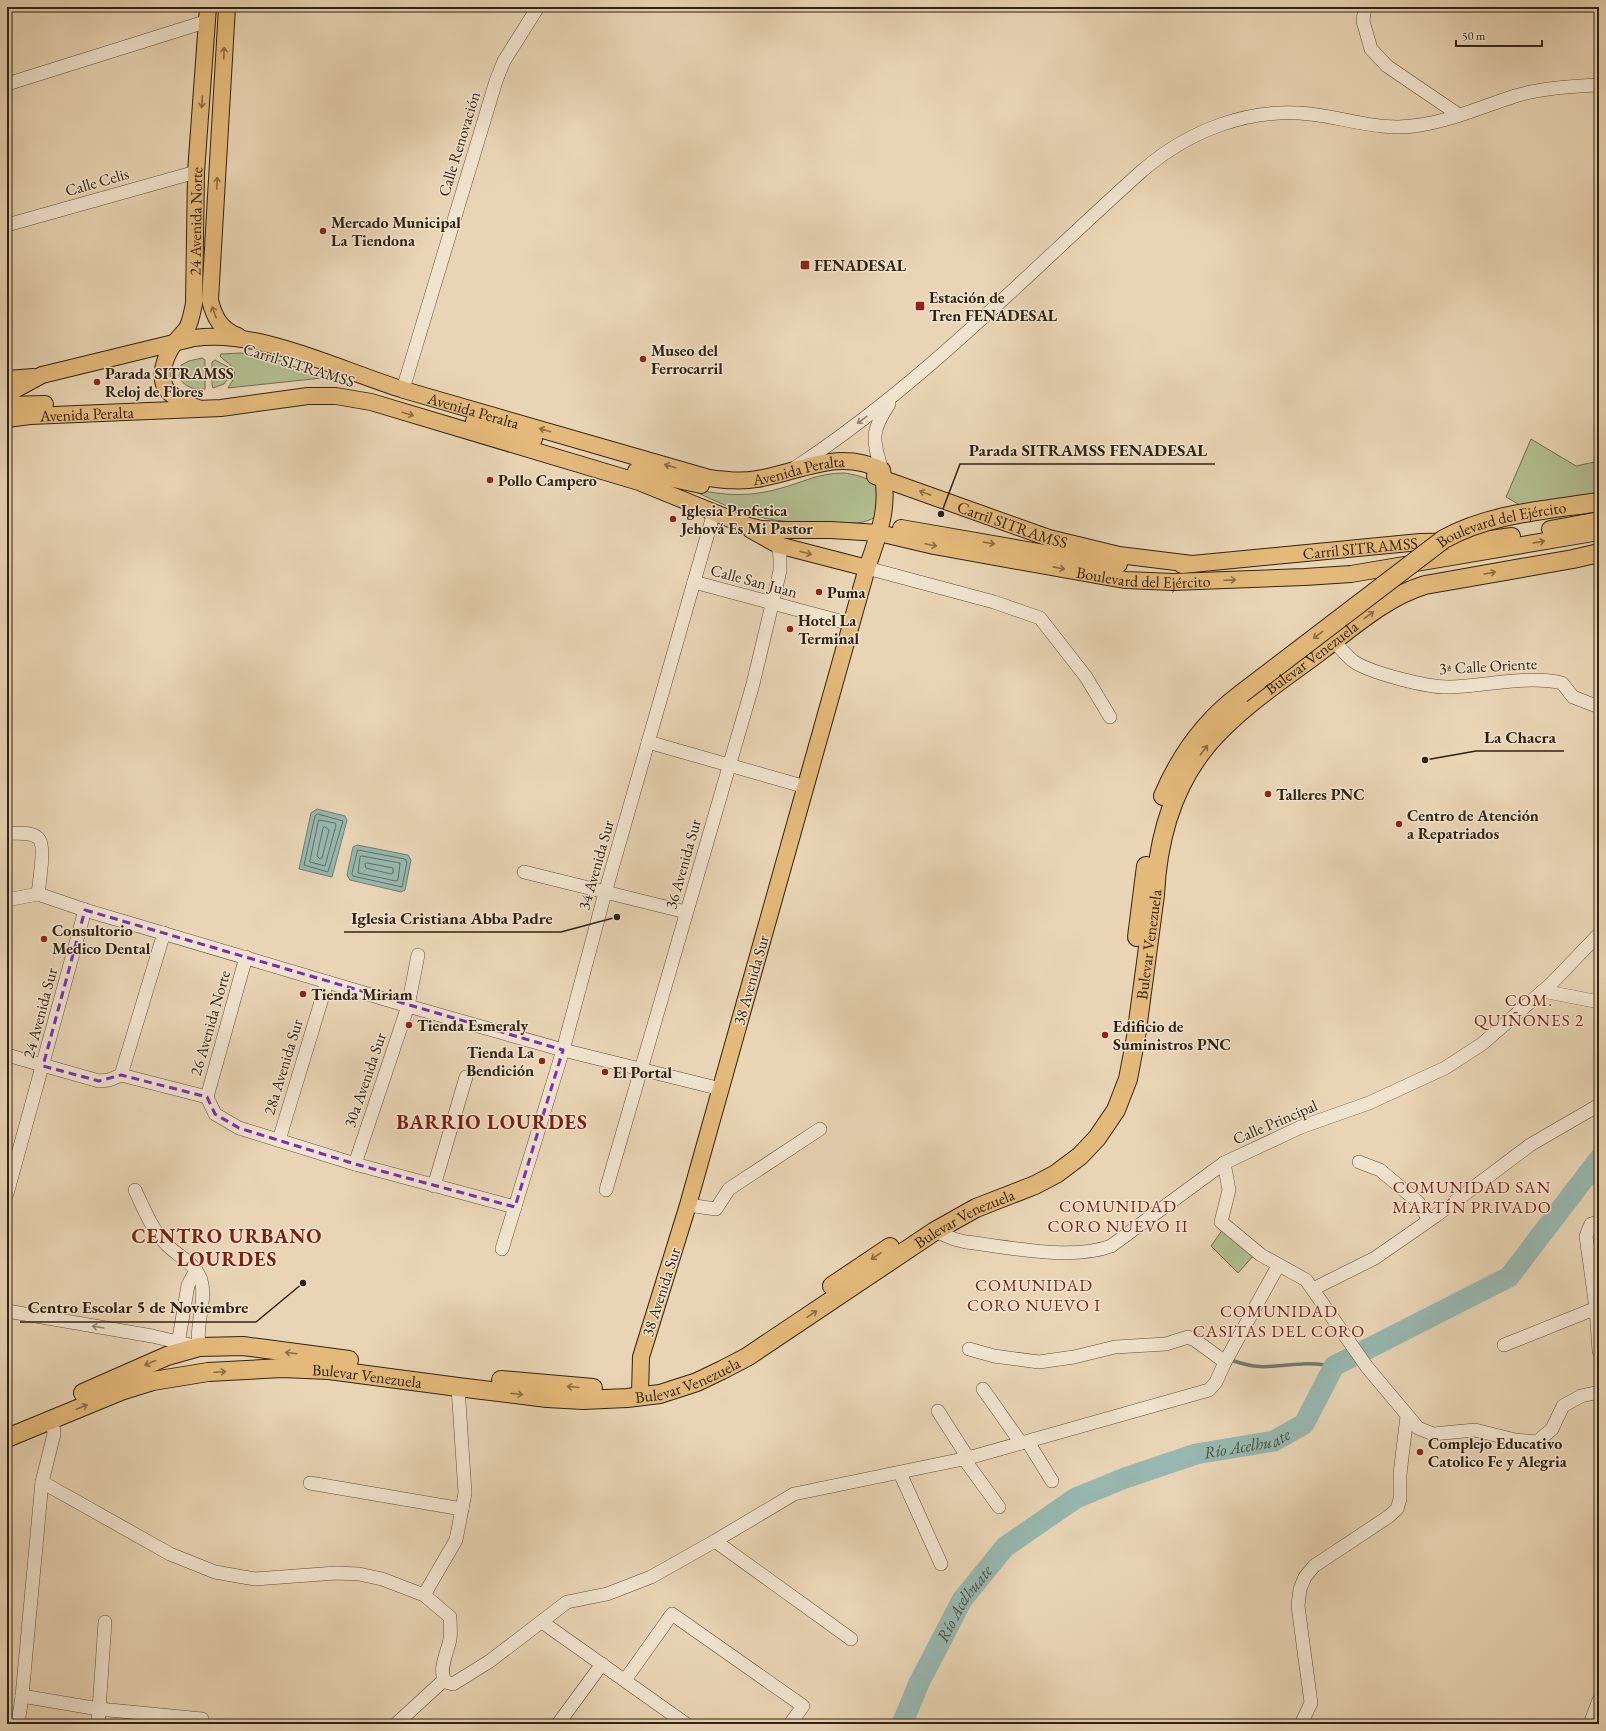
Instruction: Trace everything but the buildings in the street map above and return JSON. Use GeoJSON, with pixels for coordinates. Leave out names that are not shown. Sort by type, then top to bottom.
{"type":"FeatureCollection","features":[{"type":"Feature","properties":{"kind":"highway","name":"Boulevard del Ejército"},"geometry":{"type":"LineString","coordinates":[[1241,694],[1444,539],[1457,532],[1495,518],[1599,502]]}},
{"type":"Feature","properties":{"kind":"highway","name":"Bulevar Venezuela"},"geometry":{"type":"LineString","coordinates":[[7,1438],[127,1389],[153,1381],[208,1372],[282,1368],[329,1370],[547,1398],[583,1400],[609,1399],[671,1391],[697,1382],[747,1357],[935,1230],[976,1208],[1035,1185],[1056,1174],[1080,1156],[1108,1123],[1122,1096],[1133,1059],[1155,895],[1158,860],[1166,821],[1189,769],[1222,728],[1248,705],[1369,614],[1406,591],[1425,585],[1599,553]]}},
{"type":"Feature","properties":{"kind":"highway","name":"Bulevar Venezuela"},"geometry":{"type":"LineString","coordinates":[[7,1427],[177,1347],[230,1346],[257,1348],[488,1379],[601,1389],[640,1389],[686,1374],[717,1362],[736,1352],[865,1263],[934,1219],[967,1200],[1033,1174],[1048,1166],[1065,1153],[1090,1128],[1106,1105],[1122,1055],[1147,856],[1160,806],[1173,772],[1195,740],[1223,709],[1241,694]]}},
{"type":"Feature","properties":{"kind":"highway"},"geometry":{"type":"LineString","coordinates":[[191,1375],[199,1370],[204,1358],[200,1347]]}},
{"type":"Feature","properties":{"kind":"highway"},"geometry":{"type":"LineString","coordinates":[[609,1399],[640,1389],[671,1391]]}},
{"type":"Feature","properties":{"kind":"main road","name":"24 Avenida Norte"},"geometry":{"type":"LineString","coordinates":[[227,7],[210,300],[217,320],[223,328],[241,338]]}},
{"type":"Feature","properties":{"kind":"main road","name":"24 Avenida Norte"},"geometry":{"type":"LineString","coordinates":[[199,409],[180,400],[168,391],[164,384],[163,372],[170,349],[187,328],[194,304],[196,172],[208,14]]}},
{"type":"Feature","properties":{"kind":"main road","name":"Avenida Peralta"},"geometry":{"type":"LineString","coordinates":[[10,387],[42,375],[170,349],[194,338],[211,336],[241,338],[294,352],[402,394],[709,478],[732,480],[757,479],[829,461],[849,460],[871,464],[883,474]]}},
{"type":"Feature","properties":{"kind":"main road","name":"Carril SITRAMSS"},"geometry":{"type":"LineString","coordinates":[[10,387],[170,349],[240,345],[258,348],[650,475],[729,489],[767,486],[817,473],[842,469],[883,474],[1049,538],[1119,555],[1192,564]]}},
{"type":"Feature","properties":{"kind":"main road","name":"Carril SITRAMSS"},"geometry":{"type":"LineString","coordinates":[[7,405],[180,400],[230,397],[316,386],[402,394]]}},
{"type":"Feature","properties":{"kind":"main road","name":"Avenida Peralta"},"geometry":{"type":"LineString","coordinates":[[7,419],[30,416],[228,407],[316,395],[336,396],[371,402],[639,482],[745,525],[761,529],[880,529]]}},
{"type":"Feature","properties":{"kind":"main road"},"geometry":{"type":"LineString","coordinates":[[867,568],[880,529],[885,507],[886,492],[883,474]]}},
{"type":"Feature","properties":{"kind":"main road","name":"Carril SITRAMSS"},"geometry":{"type":"LineString","coordinates":[[650,475],[676,488],[734,512],[765,521],[880,529],[1090,561],[1140,565],[1192,564],[1420,542],[1475,541],[1599,520]]}},
{"type":"Feature","properties":{"kind":"main road","name":"Avenida Peralta"},"geometry":{"type":"LineString","coordinates":[[745,525],[778,545],[867,568]]}},
{"type":"Feature","properties":{"kind":"main road","name":"Boulevard del Ejército"},"geometry":{"type":"LineString","coordinates":[[880,529],[934,546],[1126,580],[1173,582],[1350,574],[1599,532]]}},
{"type":"Feature","properties":{"kind":"main road","name":"38 Avenida Sur"},"geometry":{"type":"LineString","coordinates":[[640,1389],[641,1357],[688,1205],[867,568]]}},
{"type":"Feature","properties":{"kind":"street","name":"Calle Renovación"},"geometry":{"type":"LineString","coordinates":[[402,394],[496,81],[504,61],[538,7]]}},
{"type":"Feature","properties":{"kind":"street"},"geometry":{"type":"LineString","coordinates":[[1365,7],[1363,21],[1371,49],[1387,66],[1459,115]]}},
{"type":"Feature","properties":{"kind":"street"},"geometry":{"type":"LineString","coordinates":[[7,84],[208,14]]}},
{"type":"Feature","properties":{"kind":"street"},"geometry":{"type":"LineString","coordinates":[[790,471],[816,454],[893,397],[1013,291],[1159,156],[1195,135],[1211,128],[1247,117],[1267,114],[1310,114],[1384,127],[1420,126],[1518,96],[1552,90],[1599,85]]}},
{"type":"Feature","properties":{"kind":"street","name":"Calle Celis"},"geometry":{"type":"LineString","coordinates":[[7,225],[196,172]]}},
{"type":"Feature","properties":{"kind":"street"},"geometry":{"type":"LineString","coordinates":[[883,474],[875,448],[874,438],[880,417],[893,397]]}},
{"type":"Feature","properties":{"kind":"street","name":"34 Avenida Sur"},"geometry":{"type":"LineString","coordinates":[[502,1249],[563,1050],[605,893],[714,512]]}},
{"type":"Feature","properties":{"kind":"street","name":"36 Avenida Sur"},"geometry":{"type":"LineString","coordinates":[[606,1190],[753,684],[780,571],[778,545]]}},
{"type":"Feature","properties":{"kind":"street"},"geometry":{"type":"LineString","coordinates":[[867,568],[994,602],[1040,618],[1086,677],[1110,717]]}},
{"type":"Feature","properties":{"kind":"street","name":"Calle San Juan"},"geometry":{"type":"LineString","coordinates":[[694,582],[851,624]]}},
{"type":"Feature","properties":{"kind":"street","name":"3ª Calle Oriente"},"geometry":{"type":"LineString","coordinates":[[1334,641],[1354,661],[1385,674],[1430,685],[1448,687],[1534,679],[1552,681],[1562,683],[1572,697],[1599,707]]}},
{"type":"Feature","properties":{"kind":"street"},"geometry":{"type":"LineString","coordinates":[[648,742],[806,787]]}},
{"type":"Feature","properties":{"kind":"street"},"geometry":{"type":"LineString","coordinates":[[7,834],[29,834],[36,836],[41,841],[42,848],[38,894]]}},
{"type":"Feature","properties":{"kind":"street"},"geometry":{"type":"LineString","coordinates":[[524,872],[686,912]]}},
{"type":"Feature","properties":{"kind":"street"},"geometry":{"type":"LineString","coordinates":[[7,900],[38,894],[85,910],[408,1006],[563,1050],[721,1089]]}},
{"type":"Feature","properties":{"kind":"street","name":"24 Avenida Sur"},"geometry":{"type":"LineString","coordinates":[[7,1194],[85,910]]}},
{"type":"Feature","properties":{"kind":"street"},"geometry":{"type":"LineString","coordinates":[[121,1075],[164,933]]}},
{"type":"Feature","properties":{"kind":"street","name":"Calle Principal"},"geometry":{"type":"LineString","coordinates":[[935,1230],[954,1239],[966,1242],[1056,1252],[1097,1251],[1110,1246],[1224,1163],[1301,1127],[1369,1103],[1445,1068],[1482,1044],[1543,991],[1599,934]]}},
{"type":"Feature","properties":{"kind":"street","name":"30a Avenida Sur"},"geometry":{"type":"LineString","coordinates":[[355,1164],[408,1006],[418,955]]}},
{"type":"Feature","properties":{"kind":"street","name":"26 Avenida Norte"},"geometry":{"type":"LineString","coordinates":[[207,1097],[246,957]]}},
{"type":"Feature","properties":{"kind":"street","name":"28a Avenida Sur"},"geometry":{"type":"LineString","coordinates":[[279,1140],[327,982]]}},
{"type":"Feature","properties":{"kind":"street"},"geometry":{"type":"LineString","coordinates":[[1543,991],[1599,1002]]}},
{"type":"Feature","properties":{"kind":"street"},"geometry":{"type":"LineString","coordinates":[[7,1055],[99,1080],[109,1080],[121,1075],[207,1097],[215,1114],[236,1127],[355,1164],[515,1207]]}},
{"type":"Feature","properties":{"kind":"street"},"geometry":{"type":"LineString","coordinates":[[434,1186],[466,1077]]}},
{"type":"Feature","properties":{"kind":"street"},"geometry":{"type":"LineString","coordinates":[[1313,1289],[1374,1258],[1429,1220],[1530,1145],[1599,1105]]}},
{"type":"Feature","properties":{"kind":"street"},"geometry":{"type":"LineString","coordinates":[[688,1205],[716,1209],[729,1189],[820,1129]]}},
{"type":"Feature","properties":{"kind":"street"},"geometry":{"type":"LineString","coordinates":[[1359,1162],[1380,1170],[1418,1202],[1429,1220]]}},
{"type":"Feature","properties":{"kind":"street"},"geometry":{"type":"LineString","coordinates":[[1224,1163],[1229,1190],[1221,1222],[1261,1255],[1278,1266],[1306,1280],[1367,1366],[1418,1428],[1433,1434],[1475,1430],[1516,1440],[1537,1442],[1552,1429],[1563,1406],[1581,1396],[1599,1392]]}},
{"type":"Feature","properties":{"kind":"street"},"geometry":{"type":"LineString","coordinates":[[135,1190],[155,1230],[167,1245],[196,1270],[202,1282],[197,1336],[200,1347]]}},
{"type":"Feature","properties":{"kind":"street"},"geometry":{"type":"LineString","coordinates":[[1599,1222],[1591,1224],[1586,1236],[1597,1308],[1599,1351]]}},
{"type":"Feature","properties":{"kind":"street"},"geometry":{"type":"LineString","coordinates":[[444,1680],[453,1684],[490,1661],[567,1602],[607,1594],[643,1580],[715,1541],[794,1494],[966,1458],[1209,1390],[1216,1382],[1225,1362],[1278,1266]]}},
{"type":"Feature","properties":{"kind":"street"},"geometry":{"type":"LineString","coordinates":[[7,1311],[177,1347],[188,1286],[196,1270]]}},
{"type":"Feature","properties":{"kind":"street"},"geometry":{"type":"LineString","coordinates":[[1504,1345],[1597,1308]]}},
{"type":"Feature","properties":{"kind":"street"},"geometry":{"type":"LineString","coordinates":[[969,1349],[994,1356],[1039,1362],[1074,1357],[1115,1347],[1166,1344],[1188,1337],[1225,1362]]}},
{"type":"Feature","properties":{"kind":"street"},"geometry":{"type":"LineString","coordinates":[[424,1595],[456,1540],[465,1493],[458,1387]]}},
{"type":"Feature","properties":{"kind":"street"},"geometry":{"type":"LineString","coordinates":[[983,1389],[1025,1442],[1052,1481]]}},
{"type":"Feature","properties":{"kind":"street"},"geometry":{"type":"LineString","coordinates":[[938,1411],[966,1458],[999,1507]]}},
{"type":"Feature","properties":{"kind":"street"},"geometry":{"type":"LineString","coordinates":[[1301,1724],[1311,1703],[1298,1606],[1300,1589],[1305,1577],[1314,1566],[1388,1517],[1397,1509],[1400,1499],[1400,1474],[1407,1416]]}},
{"type":"Feature","properties":{"kind":"street"},"geometry":{"type":"LineString","coordinates":[[18,1724],[22,1696],[42,1482],[54,1434],[51,1420]]}},
{"type":"Feature","properties":{"kind":"street"},"geometry":{"type":"LineString","coordinates":[[900,1473],[941,1564]]}},
{"type":"Feature","properties":{"kind":"street"},"geometry":{"type":"LineString","coordinates":[[42,1482],[170,1554],[215,1572],[255,1579],[336,1573],[359,1574],[389,1581],[424,1595],[450,1617],[450,1638],[443,1672],[444,1680]]}},
{"type":"Feature","properties":{"kind":"street"},"geometry":{"type":"LineString","coordinates":[[310,1484],[462,1509]]}},
{"type":"Feature","properties":{"kind":"street"},"geometry":{"type":"LineString","coordinates":[[715,1541],[851,1639]]}},
{"type":"Feature","properties":{"kind":"street"},"geometry":{"type":"LineString","coordinates":[[625,1680],[672,1614],[803,1706],[790,1724]]}},
{"type":"Feature","properties":{"kind":"street"},"geometry":{"type":"LineString","coordinates":[[98,1724],[105,1622]]}},
{"type":"Feature","properties":{"kind":"street"},"geometry":{"type":"LineString","coordinates":[[542,1622],[686,1724]]}},
{"type":"Feature","properties":{"kind":"street"},"geometry":{"type":"LineString","coordinates":[[558,1724],[602,1664]]}},
{"type":"Feature","properties":{"kind":"street"},"geometry":{"type":"LineString","coordinates":[[396,1724],[444,1680]]}},
{"type":"Feature","properties":{"kind":"street"},"geometry":{"type":"LineString","coordinates":[[22,1696],[99,1709],[202,1719]]}},
{"type":"Feature","properties":{"kind":"street"},"geometry":{"type":"LineString","coordinates":[[1590,1724],[1599,1700]]}},
{"type":"Feature","properties":{"kind":"highlighted area"},"geometry":{"type":"Polygon","coordinates":[[[85,910],[563,1050],[515,1207],[355,1164],[239,1128],[215,1114],[207,1097],[121,1075],[99,1081],[43,1066],[85,910]]]}},
{"type":"Feature","properties":{"kind":"green space"},"geometry":{"type":"Polygon","coordinates":[[[241,353],[258,355],[281,361],[322,378],[228,388],[233,380],[234,371],[233,368],[220,356],[221,354],[241,353]]]}},
{"type":"Feature","properties":{"kind":"green space"},"geometry":{"type":"Polygon","coordinates":[[[202,358],[205,360],[205,389],[189,387],[183,383],[179,376],[181,365],[189,361],[202,358]]]}},
{"type":"Feature","properties":{"kind":"green space"},"geometry":{"type":"Polygon","coordinates":[[[215,360],[228,367],[230,376],[224,384],[213,388],[212,362],[215,360]]]}},
{"type":"Feature","properties":{"kind":"green space"},"geometry":{"type":"Polygon","coordinates":[[[1531,439],[1576,466],[1599,461],[1599,494],[1525,508],[1506,497],[1531,439]]]}},
{"type":"Feature","properties":{"kind":"green space"},"geometry":{"type":"Polygon","coordinates":[[[844,473],[864,478],[877,486],[879,490],[879,499],[876,516],[872,519],[857,523],[845,523],[797,522],[768,519],[731,508],[686,487],[720,494],[754,494],[787,487],[818,476],[844,473]]]}},
{"type":"Feature","properties":{"kind":"green space"},"geometry":{"type":"Polygon","coordinates":[[[1223,1229],[1255,1254],[1238,1273],[1211,1246],[1223,1229]]]}},
{"type":"Feature","properties":{"kind":"water"},"geometry":{"type":"Polygon","coordinates":[[[317,809],[345,816],[347,820],[332,877],[299,869],[311,813],[317,809]]]}},
{"type":"Feature","properties":{"kind":"water"},"geometry":{"type":"Polygon","coordinates":[[[357,845],[408,855],[411,860],[405,890],[401,892],[350,880],[347,875],[353,847],[357,845]]]}},
{"type":"Feature","properties":{"kind":"waterway","name":"Río Acelhuate"},"geometry":{"type":"LineString","coordinates":[[902,1724],[919,1683],[962,1600],[1005,1547],[1076,1498],[1125,1478],[1196,1454],[1274,1441],[1304,1424],[1334,1366],[1509,1277],[1599,1159]]}},
{"type":"Feature","properties":{"kind":"waterway"},"geometry":{"type":"LineString","coordinates":[[1234,1361],[1261,1367],[1306,1364],[1334,1366]]}},
{"type":"Feature","properties":{"kind":"place","name":"Mercado Municipal La Tiendona"},"geometry":{"type":"Point","coordinates":[323,231]}},
{"type":"Feature","properties":{"kind":"place","name":"FENADESAL"},"geometry":{"type":"Point","coordinates":[805,265]}},
{"type":"Feature","properties":{"kind":"place","name":"Estación de Tren FENADESAL"},"geometry":{"type":"Point","coordinates":[920,306]}},
{"type":"Feature","properties":{"kind":"place","name":"Museo del Ferrocarril"},"geometry":{"type":"Point","coordinates":[643,359]}},
{"type":"Feature","properties":{"kind":"place","name":"Parada SITRAMSS Reloj de Flores"},"geometry":{"type":"Point","coordinates":[97,382]}},
{"type":"Feature","properties":{"kind":"place","name":"Pollo Campero"},"geometry":{"type":"Point","coordinates":[490,480]}},
{"type":"Feature","properties":{"kind":"place","name":"Parada SITRAMSS FENADESAL"},"geometry":{"type":"Point","coordinates":[941,514]}},
{"type":"Feature","properties":{"kind":"place","name":"Iglesia Profetica Jehová Es Mi Pastor"},"geometry":{"type":"Point","coordinates":[673,519]}},
{"type":"Feature","properties":{"kind":"place","name":"Puma"},"geometry":{"type":"Point","coordinates":[819,592]}},
{"type":"Feature","properties":{"kind":"place","name":"Hotel La Terminal"},"geometry":{"type":"Point","coordinates":[790,629]}},
{"type":"Feature","properties":{"kind":"place","name":"La Chacra"},"geometry":{"type":"Point","coordinates":[1425,760]}},
{"type":"Feature","properties":{"kind":"place","name":"Talleres PNC"},"geometry":{"type":"Point","coordinates":[1268,794]}},
{"type":"Feature","properties":{"kind":"place","name":"Centro de Atención a Repatriados"},"geometry":{"type":"Point","coordinates":[1399,824]}},
{"type":"Feature","properties":{"kind":"place","name":"Iglesia Cristiana Abba Padre"},"geometry":{"type":"Point","coordinates":[617,917]}},
{"type":"Feature","properties":{"kind":"place","name":"Consultorio Medico Dental"},"geometry":{"type":"Point","coordinates":[44,939]}},
{"type":"Feature","properties":{"kind":"place","name":"Tienda Miriam"},"geometry":{"type":"Point","coordinates":[303,994]}},
{"type":"Feature","properties":{"kind":"place","name":"Tienda Esmeraly"},"geometry":{"type":"Point","coordinates":[409,1025]}},
{"type":"Feature","properties":{"kind":"place","name":"Edificio de Suministros PNC"},"geometry":{"type":"Point","coordinates":[1105,1035]}},
{"type":"Feature","properties":{"kind":"place","name":"Tienda La Bendición"},"geometry":{"type":"Point","coordinates":[542,1061]}},
{"type":"Feature","properties":{"kind":"place","name":"El Portal"},"geometry":{"type":"Point","coordinates":[605,1072]}},
{"type":"Feature","properties":{"kind":"place","name":"Centro Escolar 5 de Noviembre"},"geometry":{"type":"Point","coordinates":[303,1283]}},
{"type":"Feature","properties":{"kind":"place","name":"Complejo Educativo Catolico Fe y Alegria"},"geometry":{"type":"Point","coordinates":[1420,1452]}},
{"type":"Feature","properties":{"kind":"district","name":"COM. QUIÑONES 2"},"geometry":{"type":"Point","coordinates":[1529,1010]}},
{"type":"Feature","properties":{"kind":"district","name":"BARRIO LOURDES"},"geometry":{"type":"Point","coordinates":[492,1122]}},
{"type":"Feature","properties":{"kind":"district","name":"COMUNIDAD SAN MARTÍN PRIVADO"},"geometry":{"type":"Point","coordinates":[1472,1197]}},
{"type":"Feature","properties":{"kind":"district","name":"COMUNIDAD CORO NUEVO II"},"geometry":{"type":"Point","coordinates":[1118,1216]}},
{"type":"Feature","properties":{"kind":"district","name":"CENTRO URBANO LOURDES"},"geometry":{"type":"Point","coordinates":[227,1248]}},
{"type":"Feature","properties":{"kind":"district","name":"COMUNIDAD CORO NUEVO I"},"geometry":{"type":"Point","coordinates":[1034,1295]}},
{"type":"Feature","properties":{"kind":"district","name":"COMUNIDAD CASITAS DEL CORO"},"geometry":{"type":"Point","coordinates":[1279,1321]}}]}
